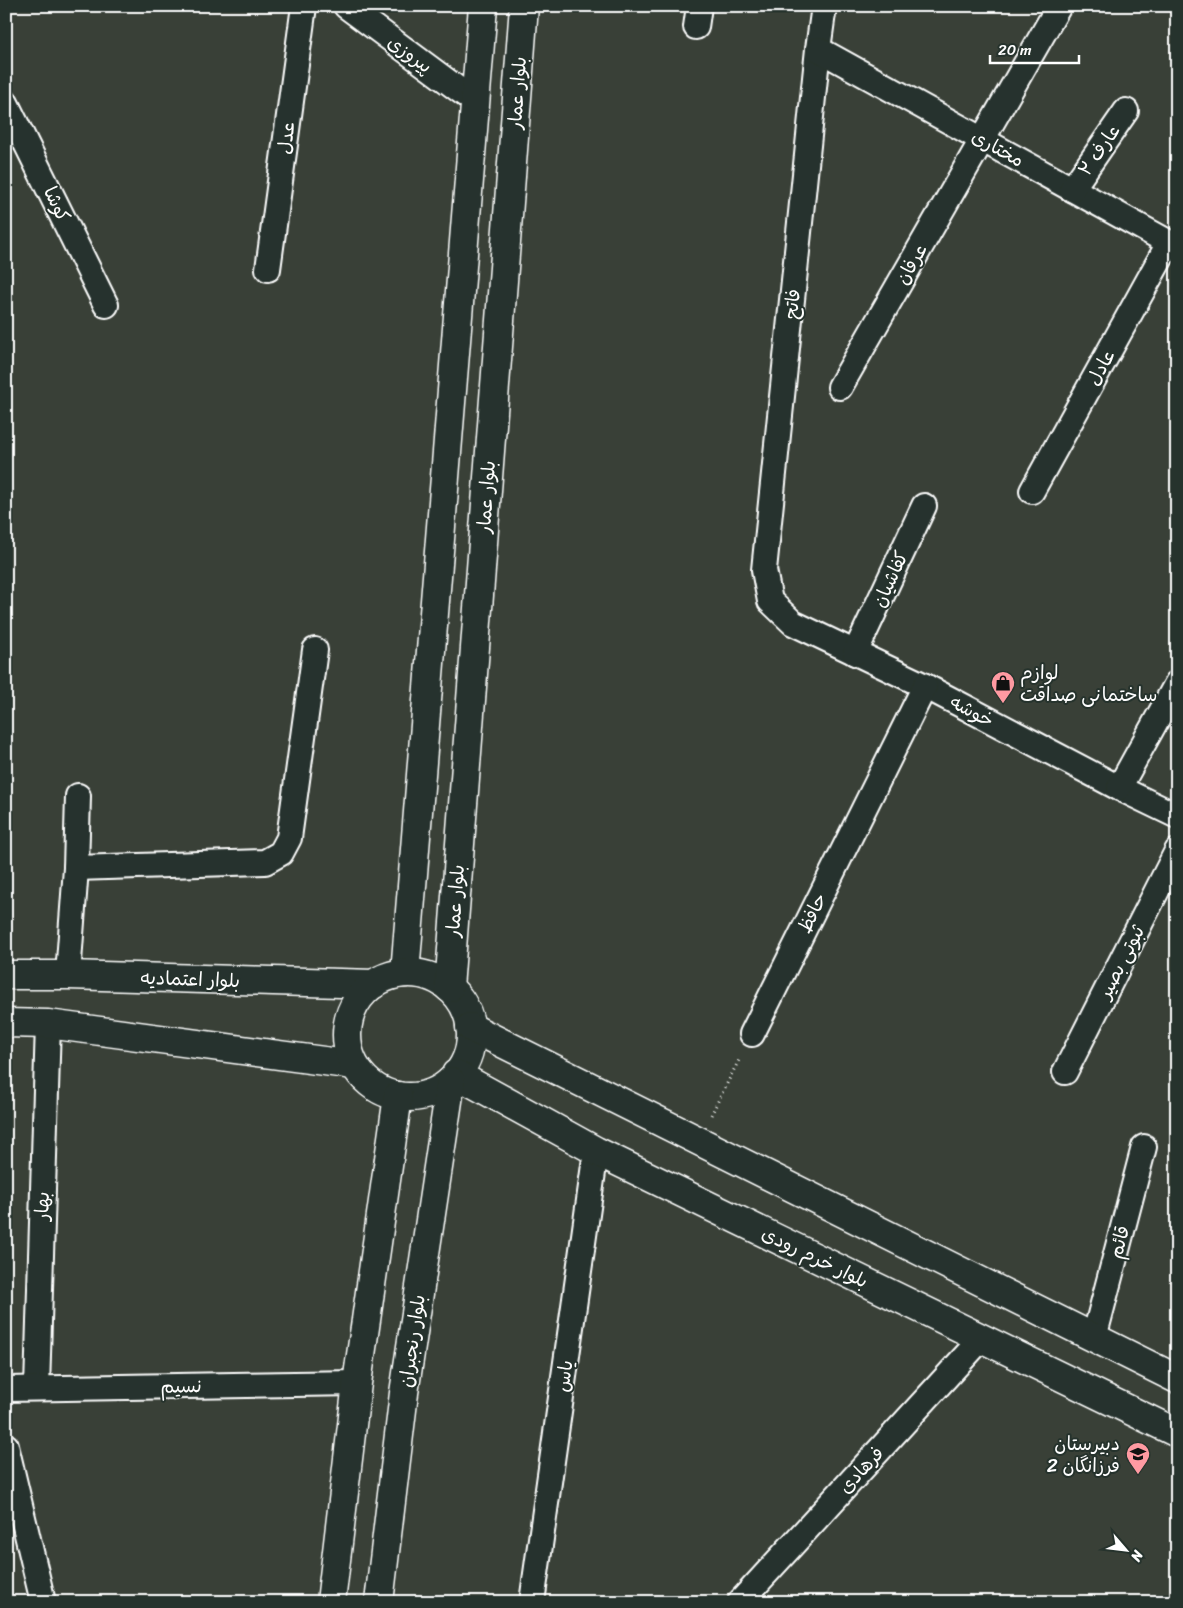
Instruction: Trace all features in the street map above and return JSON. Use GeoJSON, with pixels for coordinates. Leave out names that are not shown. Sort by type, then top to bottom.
{"type":"FeatureCollection","features":[{"type":"Feature","properties":{"kind":"main road"},"geometry":{"type":"LineString","coordinates":[[405,973],[483,6]]}},
{"type":"Feature","properties":{"kind":"main road","name":"بلوار عمار"},"geometry":{"type":"LineString","coordinates":[[449,988],[524,6]]}},
{"type":"Feature","properties":{"kind":"main road"},"geometry":{"type":"LineString","coordinates":[[405,973],[428,976],[449,988],[461,1001],[470,1027],[471,1035],[468,1052],[462,1068],[443,1087],[426,1095],[408,1098],[389,1094],[372,1086],[354,1065],[348,1047],[347,1028],[349,1018],[359,999],[374,984],[389,976],[405,973]]}},
{"type":"Feature","properties":{"kind":"main road","name":"بلوار اعتمادیه"},"geometry":{"type":"LineString","coordinates":[[6,976],[68,975],[374,984]]}},
{"type":"Feature","properties":{"kind":"main road"},"geometry":{"type":"LineString","coordinates":[[6,1023],[48,1024],[354,1065]]}},
{"type":"Feature","properties":{"kind":"main road"},"geometry":{"type":"LineString","coordinates":[[470,1027],[1177,1379]]}},
{"type":"Feature","properties":{"kind":"main road","name":"بلوار خرم رودی"},"geometry":{"type":"LineString","coordinates":[[454,1078],[596,1151],[1177,1433]]}},
{"type":"Feature","properties":{"kind":"main road","name":"بلوار رنجبران"},"geometry":{"type":"LineString","coordinates":[[379,1602],[404,1393],[454,1078]]}},
{"type":"Feature","properties":{"kind":"main road"},"geometry":{"type":"LineString","coordinates":[[331,1602],[357,1384],[398,1096]]}},
{"type":"Feature","properties":{"kind":"street","name":"عدل"},"geometry":{"type":"LineString","coordinates":[[268,269],[304,6]]}},
{"type":"Feature","properties":{"kind":"street","name":"پیروزی"},"geometry":{"type":"LineString","coordinates":[[346,6],[474,101]]}},
{"type":"Feature","properties":{"kind":"street","name":"فاتح"},"geometry":{"type":"LineString","coordinates":[[770,601],[764,570],[824,6]]}},
{"type":"Feature","properties":{"kind":"street","name":"عرفان"},"geometry":{"type":"LineString","coordinates":[[840,388],[1059,6]]}},
{"type":"Feature","properties":{"kind":"street","name":"مختاری"},"geometry":{"type":"LineString","coordinates":[[818,49],[1173,245]]}},
{"type":"Feature","properties":{"kind":"street","name":"کوشا"},"geometry":{"type":"LineString","coordinates":[[6,103],[106,305]]}},
{"type":"Feature","properties":{"kind":"street","name":"عارف ۲"},"geometry":{"type":"LineString","coordinates":[[1072,189],[1126,111]]}},
{"type":"Feature","properties":{"kind":"street","name":"عادل"},"geometry":{"type":"LineString","coordinates":[[1032,491],[1173,245]]}},
{"type":"Feature","properties":{"kind":"street","name":"کفاشیان"},"geometry":{"type":"LineString","coordinates":[[855,653],[924,506]]}},
{"type":"Feature","properties":{"kind":"street","name":"خوشه"},"geometry":{"type":"LineString","coordinates":[[770,601],[793,623],[925,686],[1119,788],[1177,816]]}},
{"type":"Feature","properties":{"kind":"street"},"geometry":{"type":"LineString","coordinates":[[76,868],[266,862],[281,853],[289,838],[315,650]]}},
{"type":"Feature","properties":{"kind":"street"},"geometry":{"type":"LineString","coordinates":[[1119,788],[1177,683]]}},
{"type":"Feature","properties":{"kind":"street","name":"حافظ"},"geometry":{"type":"LineString","coordinates":[[752,1034],[925,686]]}},
{"type":"Feature","properties":{"kind":"street"},"geometry":{"type":"LineString","coordinates":[[68,975],[76,868],[78,796]]}},
{"type":"Feature","properties":{"kind":"street","name":"ثبوتی بصیر"},"geometry":{"type":"LineString","coordinates":[[1065,1072],[1177,851]]}},
{"type":"Feature","properties":{"kind":"street","name":"بهار"},"geometry":{"type":"LineString","coordinates":[[37,1388],[48,1024]]}},
{"type":"Feature","properties":{"kind":"street","name":"قائم"},"geometry":{"type":"LineString","coordinates":[[1094,1338],[1144,1147]]}},
{"type":"Feature","properties":{"kind":"street","name":"یاس"},"geometry":{"type":"LineString","coordinates":[[532,1602],[596,1151]]}},
{"type":"Feature","properties":{"kind":"street","name":"فرهادی"},"geometry":{"type":"LineString","coordinates":[[740,1602],[982,1338]]}},
{"type":"Feature","properties":{"kind":"street","name":"نسیم"},"geometry":{"type":"LineString","coordinates":[[6,1389],[357,1384]]}},
{"type":"Feature","properties":{"kind":"street"},"geometry":{"type":"LineString","coordinates":[[6,1446],[42,1602]]}},
{"type":"Feature","properties":{"kind":"path"},"geometry":{"type":"LineString","coordinates":[[698,1140],[752,1034]]}},
{"type":"Feature","properties":{"kind":"place","name":"لوازم ساختمانی صداقت"},"geometry":{"type":"Point","coordinates":[1003,704]}},
{"type":"Feature","properties":{"kind":"place","name":"دبیرستان فرزانگان 2"},"geometry":{"type":"Point","coordinates":[1138,1475]}}]}
